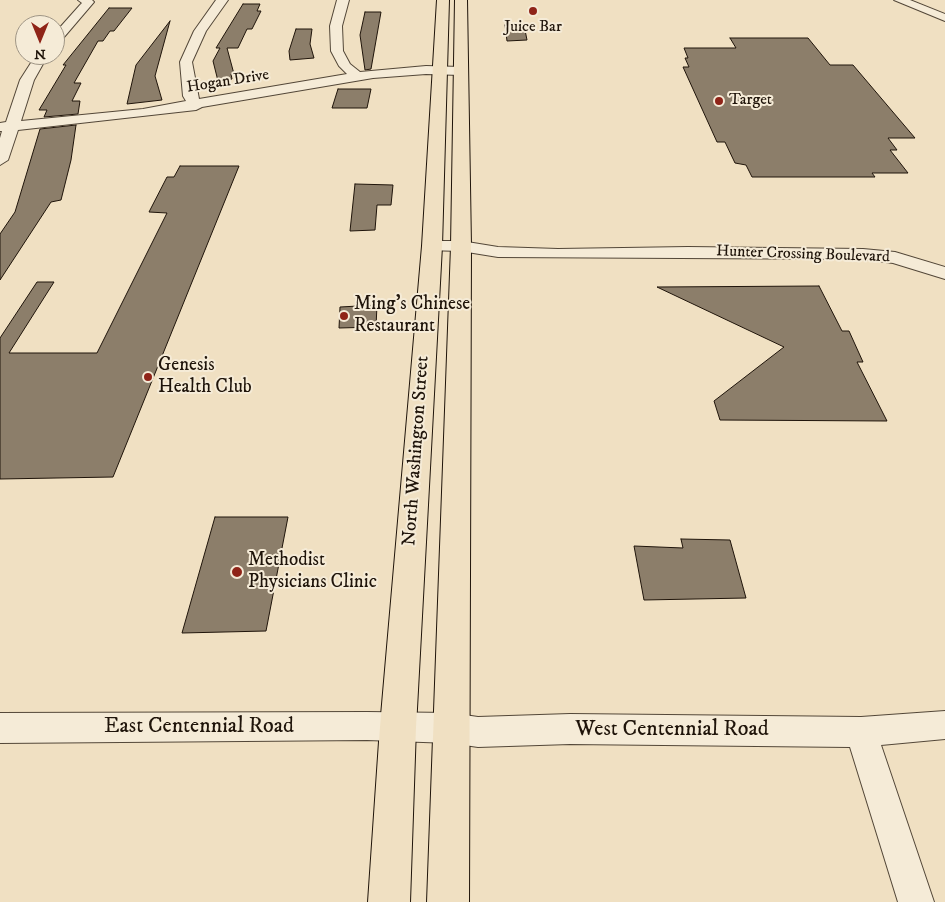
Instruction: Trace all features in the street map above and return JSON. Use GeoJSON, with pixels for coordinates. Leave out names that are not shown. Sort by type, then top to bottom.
{"type":"FeatureCollection","features":[{"type":"Feature","properties":{"kind":"main road","name":"North Washington Street"},"geometry":{"type":"LineString","coordinates":[[443,0],[451,70],[461,246],[448,902]]}},
{"type":"Feature","properties":{"kind":"main road","name":"North Washington Street"},"geometry":{"type":"LineString","coordinates":[[389,902],[398,727],[432,246],[451,70],[461,0]]}},
{"type":"Feature","properties":{"kind":"street"},"geometry":{"type":"LineString","coordinates":[[65,29],[85,8],[88,2],[84,0]]}},
{"type":"Feature","properties":{"kind":"street"},"geometry":{"type":"LineString","coordinates":[[196,106],[190,96],[186,62],[200,31],[222,0]]}},
{"type":"Feature","properties":{"kind":"street"},"geometry":{"type":"LineString","coordinates":[[342,0],[336,26],[337,51],[345,66],[356,76]]}},
{"type":"Feature","properties":{"kind":"street"},"geometry":{"type":"LineString","coordinates":[[900,0],[945,18]]}},
{"type":"Feature","properties":{"kind":"street"},"geometry":{"type":"LineString","coordinates":[[0,160],[6,126],[36,65]]}},
{"type":"Feature","properties":{"kind":"street","name":"Hogan Drive"},"geometry":{"type":"LineString","coordinates":[[6,126],[196,106],[356,76],[451,70]]}},
{"type":"Feature","properties":{"kind":"street","name":"Hunter Crossing Boulevard"},"geometry":{"type":"LineString","coordinates":[[432,246],[461,246],[498,252],[558,254],[688,252],[863,254],[895,258],[945,273]]}},
{"type":"Feature","properties":{"kind":"street","name":"West Centennial Road"},"geometry":{"type":"LineString","coordinates":[[398,727],[451,728],[478,732],[570,729],[861,732],[945,725]]}},
{"type":"Feature","properties":{"kind":"street","name":"East Centennial Road"},"geometry":{"type":"LineString","coordinates":[[0,728],[398,727]]}},
{"type":"Feature","properties":{"kind":"street"},"geometry":{"type":"LineString","coordinates":[[861,732],[916,902]]}},
{"type":"Feature","properties":{"kind":"building"},"geometry":{"type":"Polygon","coordinates":[[[243,4],[260,4],[257,11],[261,11],[252,29],[247,29],[238,48],[227,48],[234,74],[231,74],[232,79],[218,81],[213,61],[220,48],[216,48],[243,4]]]}},
{"type":"Feature","properties":{"kind":"building"},"geometry":{"type":"Polygon","coordinates":[[[109,8],[132,8],[114,31],[110,31],[103,41],[98,41],[74,83],[81,83],[72,101],[80,101],[78,114],[44,117],[47,110],[39,110],[66,65],[65,63],[109,8]]]}},
{"type":"Feature","properties":{"kind":"building"},"geometry":{"type":"Polygon","coordinates":[[[365,12],[381,12],[371,69],[365,70],[360,35],[365,12]]]}},
{"type":"Feature","properties":{"kind":"building"},"geometry":{"type":"Polygon","coordinates":[[[170,21],[155,76],[162,100],[127,104],[136,65],[170,21]]]}},
{"type":"Feature","properties":{"kind":"building"},"geometry":{"type":"Polygon","coordinates":[[[505,25],[524,25],[527,40],[507,41],[505,25]]]}},
{"type":"Feature","properties":{"kind":"building"},"geometry":{"type":"Polygon","coordinates":[[[296,29],[312,29],[310,44],[314,58],[290,60],[289,51],[296,29]]]}},
{"type":"Feature","properties":{"kind":"building"},"geometry":{"type":"Polygon","coordinates":[[[730,38],[808,38],[830,65],[853,65],[915,138],[888,138],[897,150],[890,150],[908,173],[872,173],[875,177],[752,177],[746,165],[735,163],[725,142],[717,142],[683,67],[689,67],[685,58],[688,58],[684,48],[736,48],[730,38]]]}},
{"type":"Feature","properties":{"kind":"building"},"geometry":{"type":"Polygon","coordinates":[[[338,89],[371,89],[367,108],[332,108],[338,89]]]}},
{"type":"Feature","properties":{"kind":"building"},"geometry":{"type":"Polygon","coordinates":[[[76,125],[71,160],[61,200],[51,202],[0,280],[0,234],[15,212],[40,129],[76,125]]]}},
{"type":"Feature","properties":{"kind":"building"},"geometry":{"type":"Polygon","coordinates":[[[180,166],[239,166],[113,477],[0,479],[0,338],[37,282],[54,282],[9,353],[97,353],[167,213],[149,212],[167,177],[174,177],[180,166]]]}},
{"type":"Feature","properties":{"kind":"building"},"geometry":{"type":"Polygon","coordinates":[[[355,184],[393,185],[391,205],[377,205],[375,230],[350,231],[355,184]]]}},
{"type":"Feature","properties":{"kind":"building"},"geometry":{"type":"Polygon","coordinates":[[[819,286],[842,331],[849,331],[863,362],[857,362],[887,421],[720,420],[714,401],[784,347],[657,287],[819,286]]]}},
{"type":"Feature","properties":{"kind":"building"},"geometry":{"type":"Polygon","coordinates":[[[377,305],[376,327],[339,328],[340,307],[377,305]]]}},
{"type":"Feature","properties":{"kind":"building"},"geometry":{"type":"Polygon","coordinates":[[[215,517],[288,517],[266,631],[182,633],[215,517]]]}},
{"type":"Feature","properties":{"kind":"building"},"geometry":{"type":"Polygon","coordinates":[[[681,539],[730,540],[746,598],[644,600],[634,546],[683,548],[681,539]]]}},
{"type":"Feature","properties":{"kind":"place","name":"Juice Bar"},"geometry":{"type":"Point","coordinates":[533,11]}},
{"type":"Feature","properties":{"kind":"place","name":"Target"},"geometry":{"type":"Point","coordinates":[719,101]}},
{"type":"Feature","properties":{"kind":"place","name":"Ming's Chinese Restaurant"},"geometry":{"type":"Point","coordinates":[344,316]}},
{"type":"Feature","properties":{"kind":"place","name":"Genesis Health Club"},"geometry":{"type":"Point","coordinates":[148,377]}},
{"type":"Feature","properties":{"kind":"place","name":"Methodist Physicians Clinic"},"geometry":{"type":"Point","coordinates":[237,572]}}]}
